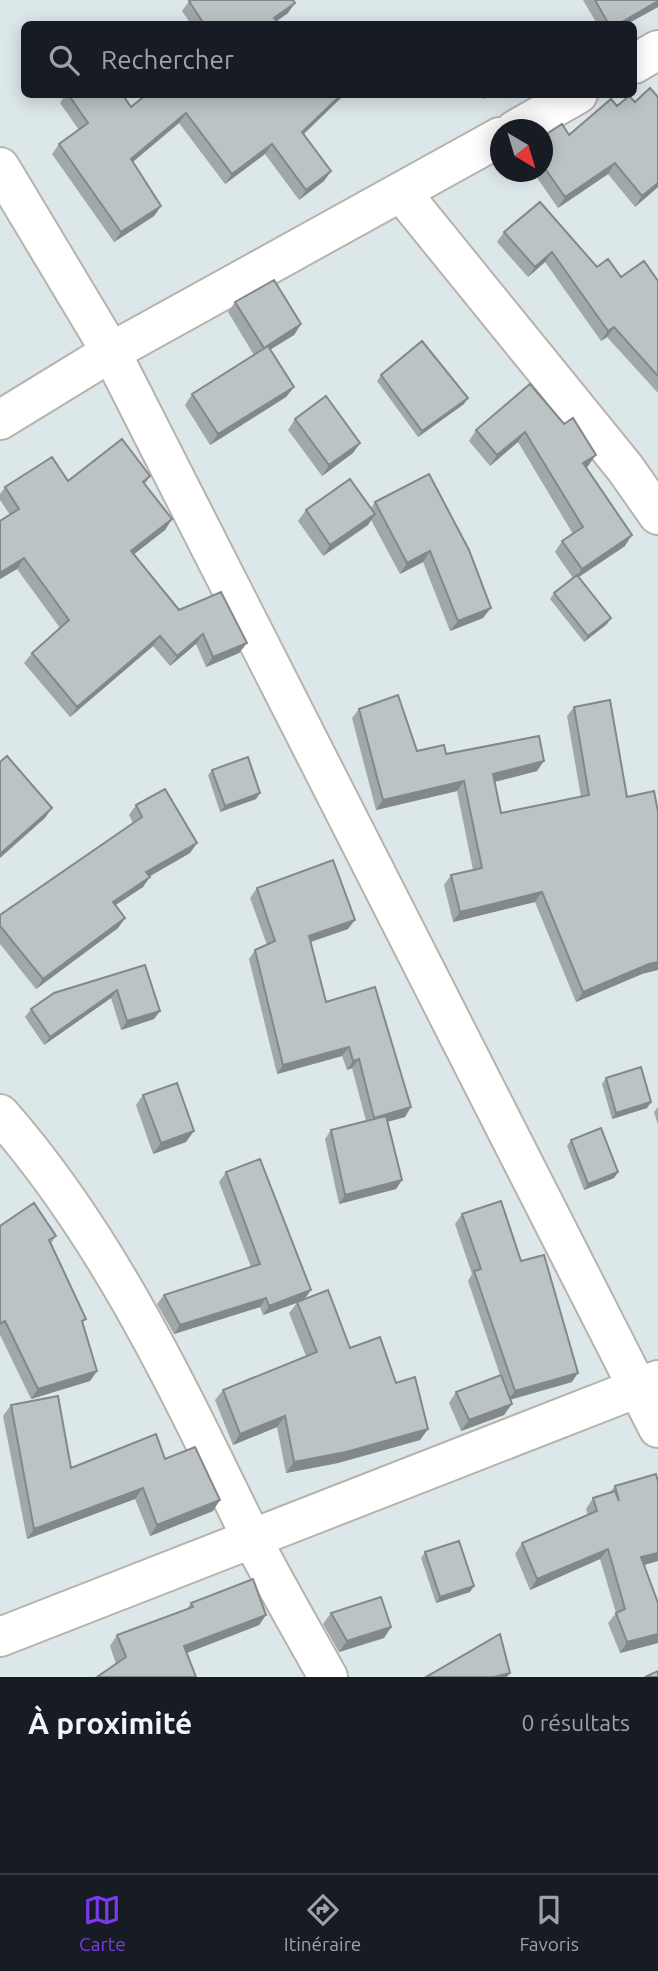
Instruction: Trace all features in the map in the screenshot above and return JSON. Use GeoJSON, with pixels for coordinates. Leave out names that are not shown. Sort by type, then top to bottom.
{"type":"FeatureCollection","features":[{"type":"Feature","properties":{"kind":"street"},"geometry":{"type":"LineString","coordinates":[[637,62],[658,50]]}},
{"type":"Feature","properties":{"kind":"street"},"geometry":{"type":"LineString","coordinates":[[534,119],[571,98]]}},
{"type":"Feature","properties":{"kind":"street"},"geometry":{"type":"LineString","coordinates":[[0,420],[111,352],[490,143]]}},
{"type":"Feature","properties":{"kind":"street"},"geometry":{"type":"LineString","coordinates":[[0,167],[111,352],[647,1383],[658,1428]]}},
{"type":"Feature","properties":{"kind":"street"},"geometry":{"type":"LineString","coordinates":[[401,192],[625,468],[658,515]]}},
{"type":"Feature","properties":{"kind":"street"},"geometry":{"type":"LineString","coordinates":[[0,1114],[42,1162],[128,1294],[186,1403],[253,1540],[328,1677]]}},
{"type":"Feature","properties":{"kind":"street"},"geometry":{"type":"LineString","coordinates":[[0,1637],[253,1540],[647,1383]]}},
{"type":"Feature","properties":{"kind":"building"},"geometry":{"type":"Polygon","coordinates":[[[293,0],[295,3],[274,18],[277,21],[202,21],[189,1],[293,0]]]}},
{"type":"Feature","properties":{"kind":"building"},"geometry":{"type":"Polygon","coordinates":[[[595,0],[658,0],[623,21],[607,21],[595,0]]]}},
{"type":"Feature","properties":{"kind":"building"},"geometry":{"type":"Polygon","coordinates":[[[650,88],[658,97],[658,183],[642,196],[615,163],[565,197],[553,180],[553,130],[562,124],[569,135],[611,99],[617,106],[627,98],[635,102],[650,88]]]}},
{"type":"Feature","properties":{"kind":"building"},"geometry":{"type":"Polygon","coordinates":[[[71,98],[125,98],[131,107],[142,98],[338,98],[302,132],[331,171],[306,190],[272,144],[232,174],[186,113],[131,159],[161,206],[121,232],[59,144],[88,123],[71,98]]]}},
{"type":"Feature","properties":{"kind":"building"},"geometry":{"type":"Polygon","coordinates":[[[540,202],[597,267],[608,259],[621,277],[644,261],[658,281],[658,376],[614,327],[608,331],[552,252],[535,267],[504,232],[540,202]]]}},
{"type":"Feature","properties":{"kind":"building"},"geometry":{"type":"Polygon","coordinates":[[[274,280],[301,324],[264,348],[235,302],[274,280]]]}},
{"type":"Feature","properties":{"kind":"building"},"geometry":{"type":"Polygon","coordinates":[[[422,341],[468,398],[422,431],[381,375],[422,341]]]}},
{"type":"Feature","properties":{"kind":"building"},"geometry":{"type":"Polygon","coordinates":[[[268,346],[294,387],[218,434],[192,394],[268,346]]]}},
{"type":"Feature","properties":{"kind":"building"},"geometry":{"type":"Polygon","coordinates":[[[530,384],[564,424],[573,418],[596,455],[583,463],[632,535],[582,569],[562,541],[583,527],[525,432],[497,455],[476,430],[530,384]]]}},
{"type":"Feature","properties":{"kind":"building"},"geometry":{"type":"Polygon","coordinates":[[[326,396],[360,443],[329,465],[295,419],[326,396]]]}},
{"type":"Feature","properties":{"kind":"building"},"geometry":{"type":"Polygon","coordinates":[[[122,439],[150,476],[143,482],[172,519],[131,551],[179,610],[221,592],[247,643],[213,657],[203,634],[177,656],[160,636],[77,707],[32,653],[69,620],[24,558],[0,573],[0,521],[19,509],[5,487],[52,457],[68,481],[122,439]]]}},
{"type":"Feature","properties":{"kind":"building"},"geometry":{"type":"Polygon","coordinates":[[[429,474],[469,550],[491,608],[458,621],[430,551],[407,563],[375,502],[429,474]]]}},
{"type":"Feature","properties":{"kind":"building"},"geometry":{"type":"Polygon","coordinates":[[[350,479],[375,514],[330,545],[306,510],[350,479]]]}},
{"type":"Feature","properties":{"kind":"building"},"geometry":{"type":"Polygon","coordinates":[[[577,575],[611,618],[588,636],[554,593],[577,575]]]}},
{"type":"Feature","properties":{"kind":"building"},"geometry":{"type":"Polygon","coordinates":[[[398,695],[417,751],[444,745],[446,754],[539,736],[544,761],[493,774],[501,813],[589,795],[574,707],[610,700],[627,797],[654,791],[658,812],[658,962],[583,992],[542,892],[460,912],[451,875],[482,868],[464,781],[383,800],[359,709],[398,695]]]}},
{"type":"Feature","properties":{"kind":"building"},"geometry":{"type":"Polygon","coordinates":[[[7,756],[52,808],[0,854],[0,762],[7,756]]]}},
{"type":"Feature","properties":{"kind":"building"},"geometry":{"type":"Polygon","coordinates":[[[248,757],[260,793],[225,806],[212,770],[248,757]]]}},
{"type":"Feature","properties":{"kind":"building"},"geometry":{"type":"Polygon","coordinates":[[[165,789],[197,843],[146,872],[150,877],[113,902],[125,918],[43,979],[0,926],[0,915],[142,817],[136,805],[165,789]]]}},
{"type":"Feature","properties":{"kind":"building"},"geometry":{"type":"Polygon","coordinates":[[[333,860],[355,920],[309,936],[326,1002],[375,987],[411,1107],[374,1118],[359,1059],[353,1061],[349,1047],[283,1065],[255,950],[275,941],[257,888],[333,860]]]}},
{"type":"Feature","properties":{"kind":"building"},"geometry":{"type":"Polygon","coordinates":[[[145,965],[160,1011],[127,1021],[117,990],[50,1037],[31,1009],[54,993],[145,965]]]}},
{"type":"Feature","properties":{"kind":"building"},"geometry":{"type":"Polygon","coordinates":[[[641,1067],[651,1102],[616,1113],[606,1078],[641,1067]]]}},
{"type":"Feature","properties":{"kind":"building"},"geometry":{"type":"Polygon","coordinates":[[[177,1083],[194,1131],[161,1143],[143,1095],[177,1083]]]}},
{"type":"Feature","properties":{"kind":"building"},"geometry":{"type":"Polygon","coordinates":[[[386,1116],[402,1180],[345,1195],[331,1130],[386,1116]]]}},
{"type":"Feature","properties":{"kind":"building"},"geometry":{"type":"Polygon","coordinates":[[[601,1128],[618,1172],[588,1184],[571,1140],[601,1128]]]}},
{"type":"Feature","properties":{"kind":"building"},"geometry":{"type":"Polygon","coordinates":[[[260,1159],[311,1290],[269,1306],[266,1298],[180,1325],[164,1295],[260,1264],[226,1172],[260,1159]]]}},
{"type":"Feature","properties":{"kind":"building"},"geometry":{"type":"Polygon","coordinates":[[[501,1201],[521,1261],[544,1255],[578,1373],[515,1391],[474,1271],[481,1269],[462,1214],[501,1201]]]}},
{"type":"Feature","properties":{"kind":"building"},"geometry":{"type":"Polygon","coordinates":[[[34,1203],[56,1236],[49,1240],[86,1319],[82,1321],[97,1371],[38,1389],[5,1321],[0,1324],[0,1226],[34,1203]]]}},
{"type":"Feature","properties":{"kind":"building"},"geometry":{"type":"Polygon","coordinates":[[[328,1290],[350,1348],[380,1337],[396,1383],[415,1377],[428,1429],[346,1452],[294,1462],[285,1416],[240,1434],[223,1390],[317,1352],[297,1302],[328,1290]]]}},
{"type":"Feature","properties":{"kind":"building"},"geometry":{"type":"Polygon","coordinates":[[[501,1375],[512,1404],[469,1420],[456,1392],[501,1375]]]}},
{"type":"Feature","properties":{"kind":"building"},"geometry":{"type":"Polygon","coordinates":[[[58,1396],[71,1468],[156,1434],[165,1459],[195,1447],[220,1500],[157,1525],[143,1488],[34,1529],[11,1405],[58,1396]]]}},
{"type":"Feature","properties":{"kind":"building"},"geometry":{"type":"Polygon","coordinates":[[[656,1474],[658,1553],[641,1557],[658,1603],[658,1634],[627,1642],[616,1613],[625,1609],[608,1549],[537,1579],[522,1543],[597,1511],[593,1498],[615,1491],[619,1501],[615,1486],[656,1474]]]}},
{"type":"Feature","properties":{"kind":"building"},"geometry":{"type":"Polygon","coordinates":[[[459,1541],[474,1586],[440,1597],[425,1552],[459,1541]]]}},
{"type":"Feature","properties":{"kind":"building"},"geometry":{"type":"Polygon","coordinates":[[[253,1579],[266,1615],[184,1646],[196,1677],[97,1677],[126,1657],[117,1635],[193,1607],[191,1603],[253,1579]]]}},
{"type":"Feature","properties":{"kind":"building"},"geometry":{"type":"Polygon","coordinates":[[[381,1597],[391,1627],[347,1641],[331,1613],[381,1597]]]}},
{"type":"Feature","properties":{"kind":"building"},"geometry":{"type":"Polygon","coordinates":[[[500,1634],[510,1673],[494,1677],[426,1677],[500,1634]]]}},
{"type":"Feature","properties":{"kind":"building"},"geometry":{"type":"Polygon","coordinates":[[[658,1671],[658,1677],[645,1677],[658,1671]]]}}]}
